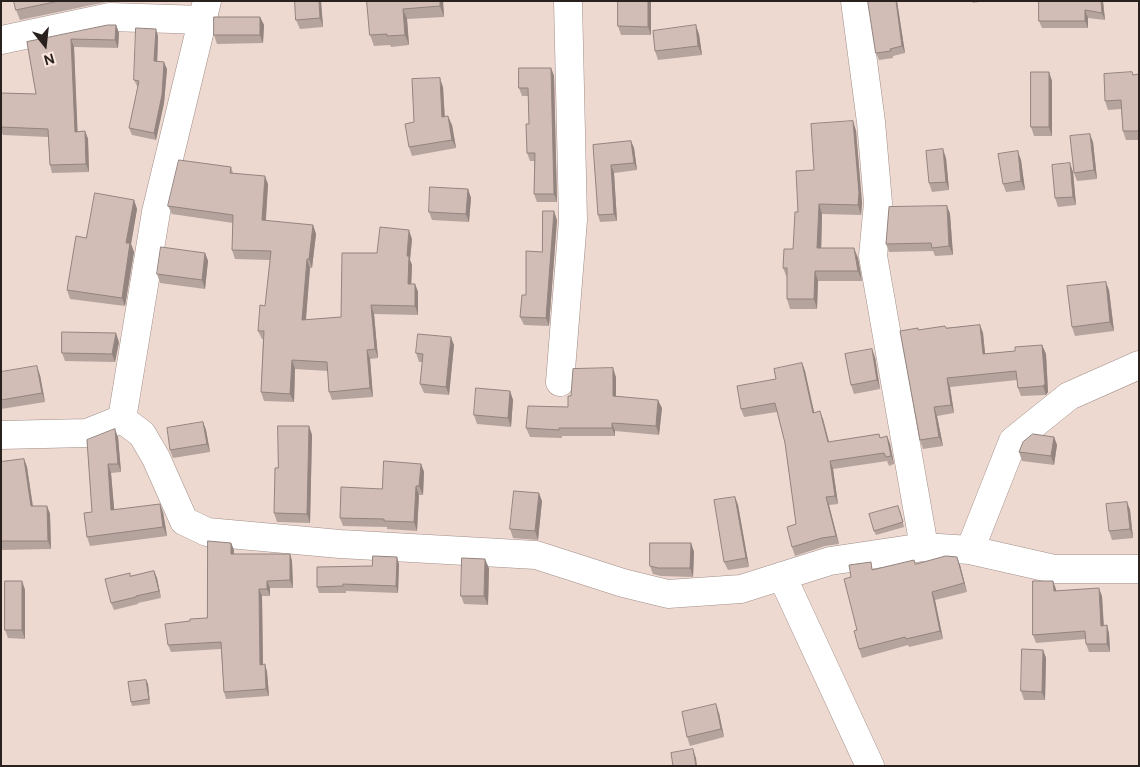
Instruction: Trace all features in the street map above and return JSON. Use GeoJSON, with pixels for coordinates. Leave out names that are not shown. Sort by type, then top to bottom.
{"type":"FeatureCollection","features":[{"type":"Feature","properties":{"kind":"street"},"geometry":{"type":"LineString","coordinates":[[560,382],[573,220],[568,1]]}},
{"type":"Feature","properties":{"kind":"street"},"geometry":{"type":"LineString","coordinates":[[855,1],[878,203],[873,256],[924,546]]}},
{"type":"Feature","properties":{"kind":"street"},"geometry":{"type":"LineString","coordinates":[[1,40],[110,17],[205,10],[156,212],[122,419]]}},
{"type":"Feature","properties":{"kind":"street"},"geometry":{"type":"LineString","coordinates":[[970,550],[1013,441],[1069,396],[1139,365]]}},
{"type":"Feature","properties":{"kind":"street"},"geometry":{"type":"LineString","coordinates":[[1,435],[87,433],[122,419]]}},
{"type":"Feature","properties":{"kind":"street"},"geometry":{"type":"LineString","coordinates":[[122,419],[142,434],[156,458],[184,521],[207,532],[340,544],[536,555],[623,583],[668,594],[741,589],[830,561],[924,546],[970,550],[1054,569],[1139,569]]}},
{"type":"Feature","properties":{"kind":"street"},"geometry":{"type":"LineString","coordinates":[[782,576],[870,766]]}},
{"type":"Feature","properties":{"kind":"building"},"geometry":{"type":"Polygon","coordinates":[[[14,1],[59,1],[16,10],[14,1]]]}},
{"type":"Feature","properties":{"kind":"building"},"geometry":{"type":"Polygon","coordinates":[[[295,1],[319,1],[320,18],[296,20],[295,1]]]}},
{"type":"Feature","properties":{"kind":"building"},"geometry":{"type":"Polygon","coordinates":[[[367,1],[440,1],[440,6],[403,9],[405,35],[370,35],[367,1]]]}},
{"type":"Feature","properties":{"kind":"building"},"geometry":{"type":"Polygon","coordinates":[[[618,1],[648,1],[648,27],[618,26],[618,1]]]}},
{"type":"Feature","properties":{"kind":"building"},"geometry":{"type":"Polygon","coordinates":[[[868,1],[896,1],[902,46],[890,49],[891,51],[876,53],[868,1]]]}},
{"type":"Feature","properties":{"kind":"building"},"geometry":{"type":"Polygon","coordinates":[[[1039,1],[1101,1],[1102,13],[1085,10],[1085,21],[1039,21],[1039,1]]]}},
{"type":"Feature","properties":{"kind":"building"},"geometry":{"type":"Polygon","coordinates":[[[214,17],[260,17],[260,35],[214,35],[214,17]]]}},
{"type":"Feature","properties":{"kind":"building"},"geometry":{"type":"Polygon","coordinates":[[[108,25],[116,25],[115,40],[71,39],[75,132],[85,131],[86,164],[50,165],[48,129],[1,127],[1,93],[36,94],[27,42],[108,25]]]}},
{"type":"Feature","properties":{"kind":"building"},"geometry":{"type":"Polygon","coordinates":[[[696,25],[698,46],[655,51],[653,31],[696,25]]]}},
{"type":"Feature","properties":{"kind":"building"},"geometry":{"type":"Polygon","coordinates":[[[136,28],[156,29],[154,61],[164,62],[162,95],[154,133],[129,128],[139,81],[134,80],[136,28]]]}},
{"type":"Feature","properties":{"kind":"building"},"geometry":{"type":"Polygon","coordinates":[[[519,68],[551,68],[554,194],[534,194],[535,153],[527,153],[526,124],[529,124],[528,88],[519,88],[519,68]]]}},
{"type":"Feature","properties":{"kind":"building"},"geometry":{"type":"Polygon","coordinates":[[[1031,72],[1049,72],[1049,127],[1031,127],[1031,72]]]}},
{"type":"Feature","properties":{"kind":"building"},"geometry":{"type":"Polygon","coordinates":[[[1132,72],[1133,75],[1139,74],[1139,131],[1123,131],[1121,100],[1105,101],[1104,74],[1132,72]]]}},
{"type":"Feature","properties":{"kind":"building"},"geometry":{"type":"Polygon","coordinates":[[[440,78],[442,117],[448,116],[452,140],[409,147],[405,124],[414,122],[412,79],[440,78]]]}},
{"type":"Feature","properties":{"kind":"building"},"geometry":{"type":"Polygon","coordinates":[[[853,121],[859,193],[858,205],[819,204],[817,248],[854,248],[858,271],[815,271],[814,299],[787,299],[787,268],[783,268],[784,249],[793,249],[795,212],[798,212],[796,171],[814,170],[811,124],[853,121]]]}},
{"type":"Feature","properties":{"kind":"building"},"geometry":{"type":"Polygon","coordinates":[[[1090,134],[1094,170],[1074,173],[1070,136],[1090,134]]]}},
{"type":"Feature","properties":{"kind":"building"},"geometry":{"type":"Polygon","coordinates":[[[631,141],[634,163],[611,165],[614,214],[598,215],[593,145],[631,141]]]}},
{"type":"Feature","properties":{"kind":"building"},"geometry":{"type":"Polygon","coordinates":[[[943,149],[946,182],[929,183],[926,151],[943,149]]]}},
{"type":"Feature","properties":{"kind":"building"},"geometry":{"type":"Polygon","coordinates":[[[1018,151],[1021,181],[1003,184],[998,154],[1018,151]]]}},
{"type":"Feature","properties":{"kind":"building"},"geometry":{"type":"Polygon","coordinates":[[[179,160],[231,167],[230,173],[265,176],[262,220],[313,225],[309,259],[307,259],[302,320],[341,317],[342,253],[377,253],[380,227],[409,230],[407,256],[409,256],[408,284],[415,284],[415,306],[371,305],[375,349],[367,350],[370,388],[329,392],[327,362],[292,360],[290,394],[261,392],[264,331],[258,331],[260,305],[265,306],[271,251],[232,250],[233,215],[168,206],[179,160]]]}},
{"type":"Feature","properties":{"kind":"building"},"geometry":{"type":"Polygon","coordinates":[[[1070,163],[1073,197],[1055,198],[1052,165],[1070,163]]]}},
{"type":"Feature","properties":{"kind":"building"},"geometry":{"type":"Polygon","coordinates":[[[430,187],[468,189],[466,214],[429,212],[430,187]]]}},
{"type":"Feature","properties":{"kind":"building"},"geometry":{"type":"Polygon","coordinates":[[[95,193],[134,200],[126,243],[130,243],[122,298],[67,290],[76,236],[86,238],[95,193]]]}},
{"type":"Feature","properties":{"kind":"building"},"geometry":{"type":"Polygon","coordinates":[[[947,206],[949,246],[932,248],[931,243],[886,244],[889,207],[947,206]]]}},
{"type":"Feature","properties":{"kind":"building"},"geometry":{"type":"Polygon","coordinates":[[[543,211],[554,211],[546,318],[520,317],[522,295],[526,295],[526,251],[542,252],[543,211]]]}},
{"type":"Feature","properties":{"kind":"building"},"geometry":{"type":"Polygon","coordinates":[[[161,247],[205,253],[202,280],[157,274],[161,247]]]}},
{"type":"Feature","properties":{"kind":"building"},"geometry":{"type":"Polygon","coordinates":[[[1106,282],[1110,322],[1072,327],[1067,286],[1106,282]]]}},
{"type":"Feature","properties":{"kind":"building"},"geometry":{"type":"Polygon","coordinates":[[[980,325],[983,354],[1015,351],[1015,347],[1042,345],[1045,384],[1043,386],[1018,388],[1016,371],[947,378],[951,405],[934,407],[939,437],[920,440],[900,331],[918,328],[918,330],[945,326],[946,328],[980,325]]]}},
{"type":"Feature","properties":{"kind":"building"},"geometry":{"type":"Polygon","coordinates":[[[62,332],[116,333],[112,354],[62,353],[62,332]]]}},
{"type":"Feature","properties":{"kind":"building"},"geometry":{"type":"Polygon","coordinates":[[[418,334],[451,337],[446,387],[420,384],[423,354],[416,353],[418,334]]]}},
{"type":"Feature","properties":{"kind":"building"},"geometry":{"type":"Polygon","coordinates":[[[872,349],[877,380],[851,385],[845,354],[872,349]]]}},
{"type":"Feature","properties":{"kind":"building"},"geometry":{"type":"Polygon","coordinates":[[[802,363],[813,413],[820,411],[828,442],[879,434],[880,438],[887,436],[891,456],[886,457],[884,453],[830,461],[835,496],[826,497],[836,536],[792,547],[787,527],[796,524],[785,443],[775,403],[741,409],[737,386],[776,379],[774,369],[802,363]]]}},
{"type":"Feature","properties":{"kind":"building"},"geometry":{"type":"Polygon","coordinates":[[[37,366],[42,393],[1,400],[1,372],[37,366]]]}},
{"type":"Feature","properties":{"kind":"building"},"geometry":{"type":"Polygon","coordinates":[[[613,368],[613,396],[658,400],[656,426],[612,423],[612,428],[559,428],[559,430],[526,428],[528,406],[568,407],[568,396],[571,396],[573,369],[613,368]]]}},
{"type":"Feature","properties":{"kind":"building"},"geometry":{"type":"Polygon","coordinates":[[[476,388],[510,391],[508,418],[474,415],[476,388]]]}},
{"type":"Feature","properties":{"kind":"building"},"geometry":{"type":"Polygon","coordinates":[[[203,422],[207,444],[170,450],[167,428],[203,422]]]}},
{"type":"Feature","properties":{"kind":"building"},"geometry":{"type":"Polygon","coordinates":[[[278,426],[309,426],[307,514],[274,513],[275,468],[278,468],[278,426]]]}},
{"type":"Feature","properties":{"kind":"building"},"geometry":{"type":"Polygon","coordinates":[[[115,429],[118,464],[108,464],[111,510],[160,504],[163,527],[87,537],[84,513],[92,512],[87,440],[115,429]]]}},
{"type":"Feature","properties":{"kind":"building"},"geometry":{"type":"Polygon","coordinates":[[[1033,434],[1054,437],[1051,456],[1019,452],[1023,442],[1033,434]]]}},
{"type":"Feature","properties":{"kind":"building"},"geometry":{"type":"Polygon","coordinates":[[[24,459],[31,506],[47,506],[48,541],[1,541],[1,462],[24,459]]]}},
{"type":"Feature","properties":{"kind":"building"},"geometry":{"type":"Polygon","coordinates":[[[384,461],[421,464],[419,486],[416,486],[414,522],[340,518],[341,487],[382,489],[384,461]]]}},
{"type":"Feature","properties":{"kind":"building"},"geometry":{"type":"Polygon","coordinates":[[[514,491],[539,493],[535,531],[510,529],[514,491]]]}},
{"type":"Feature","properties":{"kind":"building"},"geometry":{"type":"Polygon","coordinates":[[[735,497],[746,558],[724,562],[714,500],[735,497]]]}},
{"type":"Feature","properties":{"kind":"building"},"geometry":{"type":"Polygon","coordinates":[[[1127,502],[1130,529],[1109,531],[1106,504],[1127,502]]]}},
{"type":"Feature","properties":{"kind":"building"},"geometry":{"type":"Polygon","coordinates":[[[898,506],[903,522],[874,531],[869,514],[898,506]]]}},
{"type":"Feature","properties":{"kind":"building"},"geometry":{"type":"Polygon","coordinates":[[[208,541],[231,543],[231,554],[290,554],[290,580],[267,581],[267,589],[259,589],[260,665],[265,664],[266,689],[224,692],[221,642],[168,645],[165,624],[207,618],[208,541]]]}},
{"type":"Feature","properties":{"kind":"building"},"geometry":{"type":"Polygon","coordinates":[[[650,543],[691,543],[690,568],[658,568],[650,566],[650,543]]]}},
{"type":"Feature","properties":{"kind":"building"},"geometry":{"type":"Polygon","coordinates":[[[373,556],[397,557],[396,586],[343,584],[343,586],[317,587],[317,567],[372,566],[373,556]]]}},
{"type":"Feature","properties":{"kind":"building"},"geometry":{"type":"Polygon","coordinates":[[[946,556],[957,557],[964,583],[932,592],[940,631],[906,639],[905,637],[859,649],[854,631],[857,630],[844,579],[851,577],[849,565],[871,562],[872,570],[914,560],[915,564],[946,556]]]}},
{"type":"Feature","properties":{"kind":"building"},"geometry":{"type":"Polygon","coordinates":[[[462,558],[485,559],[484,596],[461,596],[462,558]]]}},
{"type":"Feature","properties":{"kind":"building"},"geometry":{"type":"Polygon","coordinates":[[[154,571],[159,591],[111,603],[105,579],[130,573],[130,576],[154,571]]]}},
{"type":"Feature","properties":{"kind":"building"},"geometry":{"type":"Polygon","coordinates":[[[5,581],[22,581],[22,630],[5,630],[5,581]]]}},
{"type":"Feature","properties":{"kind":"building"},"geometry":{"type":"Polygon","coordinates":[[[1033,581],[1053,581],[1054,591],[1099,588],[1101,626],[1107,625],[1107,644],[1086,644],[1085,631],[1033,635],[1033,581]]]}},
{"type":"Feature","properties":{"kind":"building"},"geometry":{"type":"Polygon","coordinates":[[[1022,649],[1043,650],[1042,692],[1021,691],[1022,649]]]}},
{"type":"Feature","properties":{"kind":"building"},"geometry":{"type":"Polygon","coordinates":[[[146,680],[149,699],[131,702],[128,682],[146,680]]]}},
{"type":"Feature","properties":{"kind":"building"},"geometry":{"type":"Polygon","coordinates":[[[716,704],[721,729],[687,737],[682,712],[716,704]]]}},
{"type":"Feature","properties":{"kind":"building"},"geometry":{"type":"Polygon","coordinates":[[[693,749],[696,766],[673,766],[671,753],[693,749]]]}}]}
